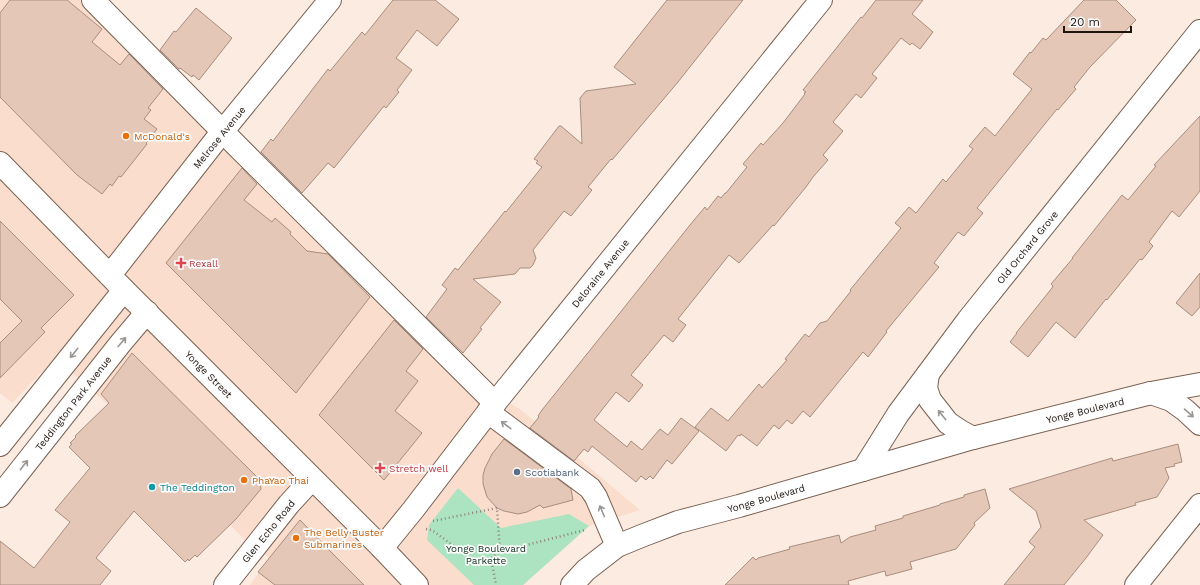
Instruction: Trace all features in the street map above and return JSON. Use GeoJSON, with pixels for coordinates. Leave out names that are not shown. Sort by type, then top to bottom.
{"type":"FeatureCollection","features":[{"type":"Feature","properties":{"kind":"street"},"geometry":{"type":"LineString","coordinates":[[93,0],[491,407],[590,488],[596,497],[617,546]]}},
{"type":"Feature","properties":{"kind":"street","name":"Melrose Avenue"},"geometry":{"type":"LineString","coordinates":[[117,282],[222,132],[330,0]]}},
{"type":"Feature","properties":{"kind":"street","name":"Deloraine Avenue"},"geometry":{"type":"LineString","coordinates":[[382,548],[413,510],[491,407],[820,0]]}},
{"type":"Feature","properties":{"kind":"street","name":"Old Orchard Grove"},"geometry":{"type":"LineString","coordinates":[[863,470],[898,414],[968,320],[1200,31]]}},
{"type":"Feature","properties":{"kind":"street","name":"Yonge Street"},"geometry":{"type":"LineString","coordinates":[[0,163],[417,585]]}},
{"type":"Feature","properties":{"kind":"street"},"geometry":{"type":"LineString","coordinates":[[0,445],[117,282]]}},
{"type":"Feature","properties":{"kind":"street","name":"Teddington Park Avenue"},"geometry":{"type":"LineString","coordinates":[[0,496],[120,344],[148,312]]}},
{"type":"Feature","properties":{"kind":"street"},"geometry":{"type":"LineString","coordinates":[[928,374],[926,388],[930,400],[948,423],[973,438]]}},
{"type":"Feature","properties":{"kind":"street","name":"Yonge Boulevard"},"geometry":{"type":"LineString","coordinates":[[572,585],[586,570],[617,546],[678,522],[973,438],[1151,393],[1200,384]]}},
{"type":"Feature","properties":{"kind":"street"},"geometry":{"type":"LineString","coordinates":[[1151,393],[1171,400],[1185,410],[1200,424]]}},
{"type":"Feature","properties":{"kind":"street","name":"Glen Echo Road"},"geometry":{"type":"LineString","coordinates":[[225,585],[289,504],[312,479]]}},
{"type":"Feature","properties":{"kind":"street"},"geometry":{"type":"LineString","coordinates":[[1136,585],[1200,506]]}},
{"type":"Feature","properties":{"kind":"path"},"geometry":{"type":"LineString","coordinates":[[500,552],[497,508],[435,520],[423,529],[432,530],[474,561],[491,558],[500,552],[589,529]]}},
{"type":"Feature","properties":{"kind":"path"},"geometry":{"type":"LineString","coordinates":[[491,558],[496,585]]}},
{"type":"Feature","properties":{"kind":"shaded area"},"geometry":{"type":"Polygon","coordinates":[[[0,0],[90,0],[482,388],[520,409],[640,510],[589,526],[523,585],[250,585],[269,558],[240,535],[103,400],[55,358],[12,403],[0,393],[0,0]]]}},
{"type":"Feature","properties":{"kind":"green space","name":"Yonge Boulevard Parkette"},"geometry":{"type":"Polygon","coordinates":[[[458,488],[501,528],[569,514],[589,526],[523,585],[474,585],[427,540],[429,525],[458,488]]]}},
{"type":"Feature","properties":{"kind":"building"},"geometry":{"type":"Polygon","coordinates":[[[10,0],[67,0],[102,29],[92,42],[120,65],[129,54],[163,89],[148,108],[151,110],[144,119],[157,129],[121,177],[119,176],[112,186],[110,184],[102,194],[77,175],[0,97],[0,13],[10,0]]]}},
{"type":"Feature","properties":{"kind":"building"},"geometry":{"type":"Polygon","coordinates":[[[393,0],[435,0],[459,19],[437,46],[417,30],[396,58],[412,70],[397,90],[399,92],[386,108],[384,106],[334,168],[328,163],[302,193],[261,152],[271,139],[273,141],[328,69],[330,71],[362,32],[365,35],[393,0]]]}},
{"type":"Feature","properties":{"kind":"building"},"geometry":{"type":"Polygon","coordinates":[[[667,0],[743,0],[678,82],[588,187],[592,190],[571,216],[564,211],[533,250],[536,258],[533,265],[530,268],[520,268],[515,274],[473,279],[501,302],[480,328],[482,329],[463,353],[426,317],[447,289],[442,285],[455,268],[458,270],[542,167],[536,163],[538,161],[534,159],[559,126],[561,126],[582,144],[580,98],[586,91],[636,84],[614,67],[667,0]]]}},
{"type":"Feature","properties":{"kind":"building"},"geometry":{"type":"Polygon","coordinates":[[[876,0],[923,0],[912,14],[933,32],[920,49],[912,43],[910,45],[901,38],[872,74],[877,78],[861,98],[856,94],[833,122],[843,131],[823,155],[828,160],[774,226],[773,225],[739,263],[729,255],[678,319],[686,325],[673,342],[664,335],[631,375],[643,385],[629,402],[616,392],[594,420],[627,447],[631,441],[642,450],[660,429],[668,435],[681,418],[699,431],[672,464],[667,460],[653,479],[650,476],[646,480],[641,476],[636,482],[592,446],[588,452],[584,449],[574,461],[530,428],[539,417],[538,416],[542,410],[690,225],[705,207],[707,210],[718,196],[721,198],[726,193],[747,167],[743,164],[761,143],[763,145],[783,123],[805,94],[804,93],[806,92],[803,90],[876,0]]]}},
{"type":"Feature","properties":{"kind":"building"},"geometry":{"type":"Polygon","coordinates":[[[1084,0],[1116,0],[1136,20],[1090,67],[1074,87],[1076,89],[1058,110],[1057,109],[977,208],[983,213],[964,236],[958,232],[934,263],[939,267],[886,331],[887,332],[868,357],[863,352],[810,417],[803,411],[792,424],[787,420],[779,429],[774,425],[757,446],[741,434],[740,436],[738,435],[726,451],[695,427],[711,408],[728,421],[759,384],[762,388],[787,360],[785,359],[805,334],[809,337],[820,323],[827,321],[851,291],[850,290],[901,228],[895,223],[909,207],[916,213],[943,179],[946,182],[973,149],[969,146],[985,127],[995,136],[1032,89],[1013,74],[1043,38],[1046,40],[1084,0]]]}},
{"type":"Feature","properties":{"kind":"building"},"geometry":{"type":"Polygon","coordinates":[[[196,8],[232,38],[199,80],[193,75],[192,77],[180,68],[179,69],[160,50],[174,31],[176,32],[196,8]]]}},
{"type":"Feature","properties":{"kind":"building"},"geometry":{"type":"Polygon","coordinates":[[[1200,116],[1200,191],[1179,217],[1172,211],[1149,242],[1153,246],[1142,260],[1140,259],[1107,300],[1106,299],[1075,338],[1056,322],[1028,357],[1010,342],[1016,333],[1052,288],[1053,286],[1051,284],[1122,195],[1128,200],[1156,166],[1154,165],[1200,116]]]}},
{"type":"Feature","properties":{"kind":"building"},"geometry":{"type":"Polygon","coordinates":[[[242,168],[257,184],[244,200],[272,222],[275,218],[291,232],[290,234],[307,251],[328,254],[370,297],[296,393],[166,263],[242,168]]]}},
{"type":"Feature","properties":{"kind":"building"},"geometry":{"type":"Polygon","coordinates":[[[0,221],[74,295],[41,328],[45,332],[0,378],[0,343],[22,321],[0,299],[0,221]]]}},
{"type":"Feature","properties":{"kind":"building"},"geometry":{"type":"Polygon","coordinates":[[[1200,273],[1200,307],[1192,316],[1176,303],[1200,273]]]}},
{"type":"Feature","properties":{"kind":"building"},"geometry":{"type":"Polygon","coordinates":[[[394,320],[423,349],[406,371],[418,381],[395,411],[422,433],[384,480],[319,415],[394,320]]]}},
{"type":"Feature","properties":{"kind":"building"},"geometry":{"type":"Polygon","coordinates":[[[132,353],[260,480],[261,489],[236,519],[197,557],[195,555],[189,561],[188,559],[185,562],[134,511],[96,558],[111,571],[100,585],[0,585],[0,541],[34,568],[70,522],[55,510],[90,468],[69,447],[72,444],[70,443],[76,437],[75,436],[109,403],[101,394],[132,353]]]}},
{"type":"Feature","properties":{"kind":"building","name":"Scotiabank"},"geometry":{"type":"Polygon","coordinates":[[[504,439],[571,489],[573,500],[543,508],[540,505],[527,512],[518,514],[497,508],[487,497],[483,484],[483,475],[492,454],[504,439]]]}},
{"type":"Feature","properties":{"kind":"building"},"geometry":{"type":"Polygon","coordinates":[[[1178,444],[1182,462],[1174,464],[1175,466],[1165,468],[1169,478],[1157,497],[1135,503],[1136,505],[1084,520],[1103,535],[1064,585],[1004,585],[1035,547],[1029,542],[1041,527],[1036,511],[1009,489],[1112,458],[1113,461],[1178,444]]]}},
{"type":"Feature","properties":{"kind":"building"},"geometry":{"type":"Polygon","coordinates":[[[985,489],[990,508],[974,523],[975,525],[956,549],[910,562],[912,569],[886,576],[885,571],[848,581],[849,585],[725,585],[753,557],[756,560],[758,558],[790,549],[789,547],[839,535],[841,543],[850,537],[876,530],[875,526],[903,518],[903,516],[985,489]]]}},
{"type":"Feature","properties":{"kind":"building"},"geometry":{"type":"Polygon","coordinates":[[[300,520],[364,585],[275,585],[258,572],[300,520]]]}},
{"type":"Feature","properties":{"kind":"place","name":"McDonald's"},"geometry":{"type":"Point","coordinates":[126,136]}},
{"type":"Feature","properties":{"kind":"place","name":"Rexall"},"geometry":{"type":"Point","coordinates":[181,263]}},
{"type":"Feature","properties":{"kind":"place","name":"Stretch well"},"geometry":{"type":"Point","coordinates":[380,468]}},
{"type":"Feature","properties":{"kind":"place","name":"Scotiabank"},"geometry":{"type":"Point","coordinates":[517,472]}},
{"type":"Feature","properties":{"kind":"place","name":"PhaYao Thai"},"geometry":{"type":"Point","coordinates":[244,480]}},
{"type":"Feature","properties":{"kind":"place","name":"The Teddington"},"geometry":{"type":"Point","coordinates":[152,487]}},
{"type":"Feature","properties":{"kind":"place","name":"The Belly Buster Submarines"},"geometry":{"type":"Point","coordinates":[296,538]}}]}
